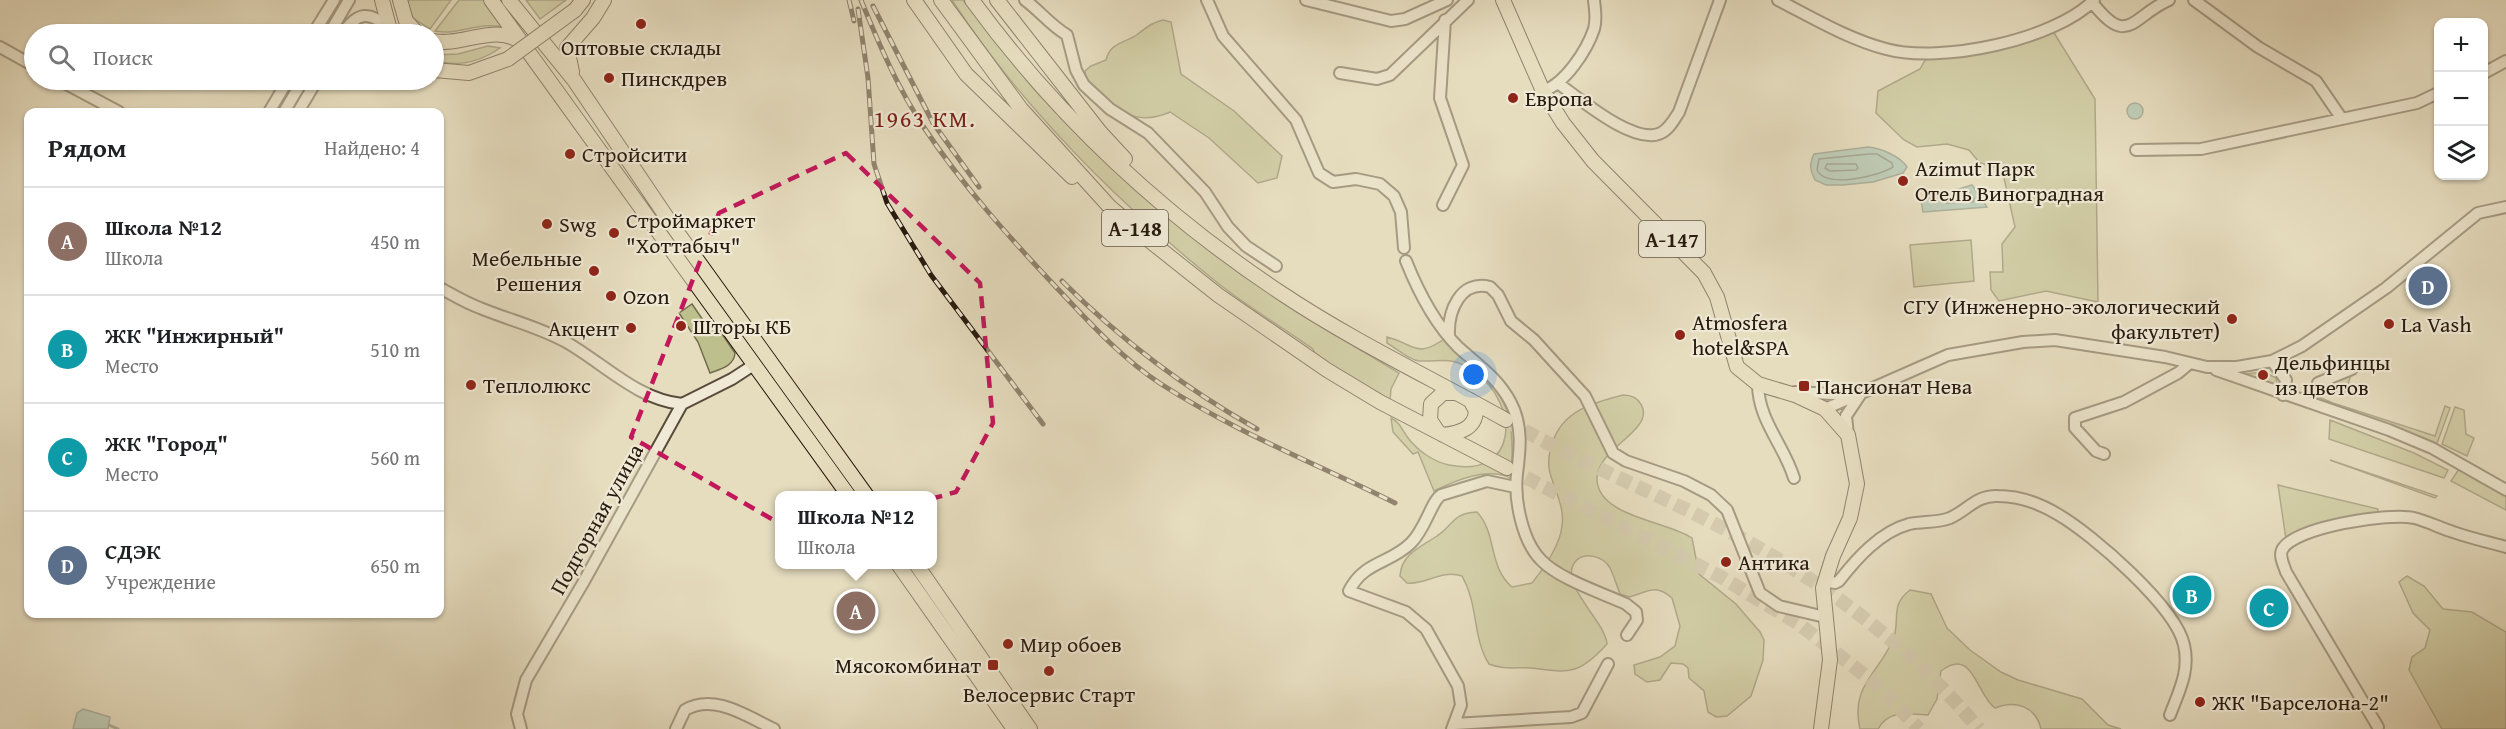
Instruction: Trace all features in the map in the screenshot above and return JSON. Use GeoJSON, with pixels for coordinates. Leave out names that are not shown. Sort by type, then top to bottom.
{"type":"FeatureCollection","features":[{"type":"Feature","properties":{"kind":"main road"},"geometry":{"type":"LineString","coordinates":[[382,0],[388,24]]}},
{"type":"Feature","properties":{"kind":"main road"},"geometry":{"type":"LineString","coordinates":[[400,0],[409,24]]}},
{"type":"Feature","properties":{"kind":"main road"},"geometry":{"type":"LineString","coordinates":[[491,0],[846,491]]}},
{"type":"Feature","properties":{"kind":"main road"},"geometry":{"type":"LineString","coordinates":[[509,0],[574,80],[672,225],[864,491]]}},
{"type":"Feature","properties":{"kind":"main road"},"geometry":{"type":"LineString","coordinates":[[444,71],[469,73],[497,65],[575,10],[583,0]]}},
{"type":"Feature","properties":{"kind":"main road"},"geometry":{"type":"LineString","coordinates":[[574,80],[567,59],[567,48],[593,18],[604,0]]}},
{"type":"Feature","properties":{"kind":"main road","name":"А-148"},"geometry":{"type":"LineString","coordinates":[[914,0],[966,74],[1054,161],[1218,295],[1284,342],[1380,402],[1507,468]]}},
{"type":"Feature","properties":{"kind":"main road","name":"А-148"},"geometry":{"type":"LineString","coordinates":[[940,0],[1021,110],[1109,206]]}},
{"type":"Feature","properties":{"kind":"main road","name":"А-148"},"geometry":{"type":"LineString","coordinates":[[972,0],[1054,101],[1106,152],[1215,246],[1281,293],[1400,364],[1506,420]]}},
{"type":"Feature","properties":{"kind":"main road","name":"А-148"},"geometry":{"type":"LineString","coordinates":[[997,0],[1100,132],[1176,213]]}},
{"type":"Feature","properties":{"kind":"main road","name":"А-147"},"geometry":{"type":"LineString","coordinates":[[1503,0],[1543,91],[1563,123],[1593,161],[1704,273],[1717,297],[1737,367],[1758,384],[1825,409],[1848,435],[1856,474],[1855,500],[1825,581],[1825,617],[1830,660],[1821,729]]}},
{"type":"Feature","properties":{"kind":"main road"},"geometry":{"type":"LineString","coordinates":[[444,42],[505,35],[519,40],[526,47]]}},
{"type":"Feature","properties":{"kind":"main road"},"geometry":{"type":"LineString","coordinates":[[1443,393],[1465,397],[1476,411],[1473,422],[1462,431],[1441,433],[1430,420],[1431,404],[1443,393]]}},
{"type":"Feature","properties":{"kind":"main road"},"geometry":{"type":"LineString","coordinates":[[901,569],[1009,727]]}},
{"type":"Feature","properties":{"kind":"main road"},"geometry":{"type":"LineString","coordinates":[[919,569],[1030,729]]}},
{"type":"Feature","properties":{"kind":"street"},"geometry":{"type":"LineString","coordinates":[[319,24],[334,0]]}},
{"type":"Feature","properties":{"kind":"street"},"geometry":{"type":"LineString","coordinates":[[335,24],[349,0]]}},
{"type":"Feature","properties":{"kind":"street"},"geometry":{"type":"LineString","coordinates":[[1024,0],[1036,8],[1050,25],[1067,35],[1076,70],[1084,85],[1110,109],[1148,133],[1205,192],[1228,227],[1240,240],[1276,266]]}},
{"type":"Feature","properties":{"kind":"street"},"geometry":{"type":"LineString","coordinates":[[1208,0],[1223,36],[1296,120],[1319,173],[1333,182],[1356,179],[1380,184],[1394,196],[1401,212],[1404,248]]}},
{"type":"Feature","properties":{"kind":"street"},"geometry":{"type":"LineString","coordinates":[[1306,0],[1391,21],[1405,19],[1446,0]]}},
{"type":"Feature","properties":{"kind":"street"},"geometry":{"type":"LineString","coordinates":[[1340,74],[1377,79],[1390,75],[1468,0]]}},
{"type":"Feature","properties":{"kind":"street"},"geometry":{"type":"LineString","coordinates":[[1543,91],[1559,84],[1593,30],[1596,20],[1594,0]]}},
{"type":"Feature","properties":{"kind":"street"},"geometry":{"type":"LineString","coordinates":[[1559,84],[1608,119],[1626,128],[1651,135],[1660,134],[1671,125],[1679,112],[1720,0]]}},
{"type":"Feature","properties":{"kind":"street"},"geometry":{"type":"LineString","coordinates":[[1778,0],[1828,27],[1887,49],[1924,52],[1997,45],[2035,34],[2060,25],[2093,1],[2104,18],[2123,27],[2133,25],[2169,0]]}},
{"type":"Feature","properties":{"kind":"street"},"geometry":{"type":"LineString","coordinates":[[2194,0],[2258,47],[2316,81],[2342,119]]}},
{"type":"Feature","properties":{"kind":"street"},"geometry":{"type":"LineString","coordinates":[[349,24],[365,16],[378,18],[383,24]]}},
{"type":"Feature","properties":{"kind":"street"},"geometry":{"type":"LineString","coordinates":[[1443,205],[1463,165],[1440,98],[1445,20]]}},
{"type":"Feature","properties":{"kind":"street"},"geometry":{"type":"LineString","coordinates":[[0,47],[24,60]]}},
{"type":"Feature","properties":{"kind":"street"},"geometry":{"type":"LineString","coordinates":[[2486,72],[2506,61]]}},
{"type":"Feature","properties":{"kind":"street"},"geometry":{"type":"LineString","coordinates":[[78,90],[112,108]]}},
{"type":"Feature","properties":{"kind":"street"},"geometry":{"type":"LineString","coordinates":[[271,108],[282,90]]}},
{"type":"Feature","properties":{"kind":"street"},"geometry":{"type":"LineString","coordinates":[[286,108],[297,90]]}},
{"type":"Feature","properties":{"kind":"street"},"geometry":{"type":"LineString","coordinates":[[300,108],[311,90]]}},
{"type":"Feature","properties":{"kind":"street"},"geometry":{"type":"LineString","coordinates":[[2136,150],[2201,149],[2417,103],[2434,95]]}},
{"type":"Feature","properties":{"kind":"street"},"geometry":{"type":"LineString","coordinates":[[2207,368],[2237,367],[2272,361],[2302,346],[2386,288],[2478,213],[2506,207]]}},
{"type":"Feature","properties":{"kind":"street"},"geometry":{"type":"LineString","coordinates":[[1406,261],[1424,300],[1449,335],[1457,345],[1492,375],[1512,404],[1521,444],[1515,487],[1516,506],[1539,558],[1557,571],[1626,604],[1636,612],[1637,620],[1627,635]]}},
{"type":"Feature","properties":{"kind":"street"},"geometry":{"type":"LineString","coordinates":[[1449,335],[1449,318],[1457,299],[1479,286],[1490,287],[1498,295],[1511,321],[1534,340],[1585,396],[1613,453],[1626,461],[1684,481],[1718,499],[1727,510],[1760,593],[1779,606],[1825,617]]}},
{"type":"Feature","properties":{"kind":"street"},"geometry":{"type":"LineString","coordinates":[[444,290],[478,308],[541,330],[566,342],[639,390],[664,401],[682,404],[732,379],[755,364]]}},
{"type":"Feature","properties":{"kind":"street"},"geometry":{"type":"LineString","coordinates":[[1825,409],[1948,355],[2048,339],[2165,357],[2207,368],[2389,430],[2432,448],[2506,490]]}},
{"type":"Feature","properties":{"kind":"street"},"geometry":{"type":"LineString","coordinates":[[2272,361],[2286,380],[2283,395]]}},
{"type":"Feature","properties":{"kind":"street"},"geometry":{"type":"LineString","coordinates":[[2104,454],[2096,451],[2075,428],[2075,418],[2124,402],[2178,373],[2190,363]]}},
{"type":"Feature","properties":{"kind":"street"},"geometry":{"type":"LineString","coordinates":[[2318,383],[2352,369]]}},
{"type":"Feature","properties":{"kind":"street"},"geometry":{"type":"LineString","coordinates":[[1758,384],[1758,398],[1770,430],[1794,478]]}},
{"type":"Feature","properties":{"kind":"street","name":"А-147"},"geometry":{"type":"LineString","coordinates":[[1780,392],[1832,394],[1869,388]]}},
{"type":"Feature","properties":{"kind":"street","name":"А-147"},"geometry":{"type":"LineString","coordinates":[[1848,435],[1848,411],[1869,388]]}},
{"type":"Feature","properties":{"kind":"street","name":"Подгорная улица"},"geometry":{"type":"LineString","coordinates":[[521,729],[517,714],[526,680],[584,583],[682,404]]}},
{"type":"Feature","properties":{"kind":"street"},"geometry":{"type":"LineString","coordinates":[[1515,487],[1487,481],[1441,495],[1435,499],[1425,527],[1410,544],[1389,559],[1365,569],[1355,579],[1349,591],[1406,612],[1426,629],[1458,686],[1461,705],[1453,727],[1571,717],[1582,713],[1608,664]]}},
{"type":"Feature","properties":{"kind":"street"},"geometry":{"type":"LineString","coordinates":[[1825,581],[1835,583],[1839,581],[1867,550],[1893,531],[1905,525],[1949,518],[1979,498],[2000,495],[2041,506],[2067,520],[2130,573],[2176,625],[2184,645],[2187,667],[2170,715]]}},
{"type":"Feature","properties":{"kind":"street"},"geometry":{"type":"LineString","coordinates":[[2378,727],[2286,572],[2281,556],[2282,550],[2286,545],[2320,529],[2342,522],[2412,517],[2453,532],[2506,547]]}},
{"type":"Feature","properties":{"kind":"street"},"geometry":{"type":"LineString","coordinates":[[676,729],[685,710],[706,702],[720,704],[774,729]]}},
{"type":"Feature","properties":{"kind":"highlighted area"},"geometry":{"type":"Polygon","coordinates":[[[846,153],[980,283],[993,423],[956,492],[799,535],[631,437],[719,213],[846,153]]]}},
{"type":"Feature","properties":{"kind":"green space"},"geometry":{"type":"Polygon","coordinates":[[[404,0],[451,0],[434,24],[422,24],[414,19],[404,0]]]}},
{"type":"Feature","properties":{"kind":"green space"},"geometry":{"type":"Polygon","coordinates":[[[459,0],[485,0],[506,28],[488,26],[444,32],[444,24],[440,24],[459,0]]]}},
{"type":"Feature","properties":{"kind":"green space"},"geometry":{"type":"Polygon","coordinates":[[[526,0],[566,0],[540,19],[526,0]]]}},
{"type":"Feature","properties":{"kind":"green space"},"geometry":{"type":"Polygon","coordinates":[[[952,0],[963,0],[1033,88],[1130,184],[1239,272],[1297,312],[1399,373],[1391,389],[1390,400],[1315,355],[1313,349],[1219,284],[1145,221],[1074,152],[1041,116],[1009,79],[952,0]]]}},
{"type":"Feature","properties":{"kind":"green space"},"geometry":{"type":"Polygon","coordinates":[[[1163,20],[1171,22],[1181,74],[1234,111],[1282,156],[1277,178],[1258,183],[1209,138],[1170,112],[1157,117],[1144,118],[1122,112],[1103,98],[1085,78],[1085,71],[1106,60],[1115,46],[1163,20]]]}},
{"type":"Feature","properties":{"kind":"green space"},"geometry":{"type":"Polygon","coordinates":[[[2051,28],[2095,99],[2098,302],[2046,291],[1999,301],[1991,290],[1990,272],[2003,272],[2002,244],[2015,227],[2002,169],[1980,163],[1969,150],[1947,144],[1917,147],[1904,140],[1876,113],[1878,91],[1920,69],[1928,55],[2051,28]]]}},
{"type":"Feature","properties":{"kind":"green space"},"geometry":{"type":"Polygon","coordinates":[[[488,46],[500,48],[477,60],[444,63],[444,55],[458,54],[488,46]]]}},
{"type":"Feature","properties":{"kind":"green space"},"geometry":{"type":"Polygon","coordinates":[[[1971,240],[1974,281],[1914,287],[1910,245],[1971,240]]]}},
{"type":"Feature","properties":{"kind":"green space"},"geometry":{"type":"Polygon","coordinates":[[[692,304],[709,329],[716,325],[735,353],[730,364],[710,373],[698,342],[679,313],[692,304]]]}},
{"type":"Feature","properties":{"kind":"green space"},"geometry":{"type":"Polygon","coordinates":[[[1387,337],[1422,349],[1437,344],[1447,337],[1459,353],[1493,385],[1501,397],[1510,422],[1511,478],[1482,474],[1462,479],[1434,491],[1418,452],[1413,454],[1393,432],[1391,418],[1399,424],[1417,447],[1432,459],[1443,464],[1472,466],[1489,461],[1500,451],[1505,436],[1505,420],[1500,403],[1490,386],[1467,367],[1447,360],[1415,360],[1387,343],[1387,337]]]}},
{"type":"Feature","properties":{"kind":"green space"},"geometry":{"type":"Polygon","coordinates":[[[2264,372],[2276,378],[2277,385],[2245,374],[2264,372]]]}},
{"type":"Feature","properties":{"kind":"green space"},"geometry":{"type":"Polygon","coordinates":[[[2351,375],[2344,396],[2329,388],[2331,383],[2351,375]]]}},
{"type":"Feature","properties":{"kind":"green space"},"geometry":{"type":"Polygon","coordinates":[[[2307,392],[2333,403],[2435,436],[2445,406],[2450,408],[2436,446],[2306,397],[2307,392]]]}},
{"type":"Feature","properties":{"kind":"green space"},"geometry":{"type":"Polygon","coordinates":[[[1623,395],[1638,401],[1643,415],[1633,432],[1601,464],[1597,480],[1601,492],[1609,502],[1621,510],[1692,538],[1699,574],[1736,604],[1764,640],[1763,660],[1751,696],[1727,716],[1716,717],[1708,712],[1704,691],[1689,678],[1688,668],[1683,664],[1671,663],[1660,680],[1647,682],[1635,674],[1634,665],[1660,657],[1675,646],[1680,626],[1672,598],[1656,590],[1629,597],[1620,594],[1610,568],[1599,558],[1583,556],[1575,562],[1571,571],[1577,591],[1599,624],[1607,644],[1589,662],[1573,670],[1565,671],[1504,668],[1489,664],[1480,643],[1471,599],[1462,576],[1447,574],[1421,582],[1407,583],[1400,576],[1404,562],[1413,552],[1443,532],[1458,517],[1477,512],[1488,530],[1499,570],[1504,579],[1512,587],[1532,583],[1555,549],[1561,534],[1563,519],[1561,506],[1549,465],[1550,449],[1558,430],[1564,422],[1581,409],[1623,395]]]}},
{"type":"Feature","properties":{"kind":"green space"},"geometry":{"type":"Polygon","coordinates":[[[2455,407],[2464,410],[2466,434],[2474,438],[2467,456],[2442,444],[2455,407]]]}},
{"type":"Feature","properties":{"kind":"green space"},"geometry":{"type":"Polygon","coordinates":[[[2330,420],[2414,453],[2448,470],[2444,478],[2329,439],[2330,420]]]}},
{"type":"Feature","properties":{"kind":"green space"},"geometry":{"type":"Polygon","coordinates":[[[2330,460],[2437,496],[2435,498],[2330,460]]]}},
{"type":"Feature","properties":{"kind":"green space"},"geometry":{"type":"Polygon","coordinates":[[[2459,469],[2506,495],[2506,510],[2451,481],[2459,469]]]}},
{"type":"Feature","properties":{"kind":"green space"},"geometry":{"type":"Polygon","coordinates":[[[2278,485],[2378,509],[2377,514],[2353,516],[2330,522],[2286,539],[2278,485]]]}},
{"type":"Feature","properties":{"kind":"green space"},"geometry":{"type":"Polygon","coordinates":[[[2407,576],[2424,586],[2443,609],[2472,612],[2506,632],[2506,729],[2442,729],[2409,670],[2412,657],[2425,648],[2430,630],[2413,613],[2399,582],[2407,576]]]}},
{"type":"Feature","properties":{"kind":"green space"},"geometry":{"type":"Polygon","coordinates":[[[1910,590],[1931,594],[1947,628],[1970,650],[2001,672],[2018,680],[2082,699],[2108,725],[2121,729],[2041,729],[2035,715],[2024,707],[2010,705],[1995,708],[1973,675],[1960,664],[1952,665],[1941,671],[1937,699],[1928,715],[1900,714],[1888,718],[1878,729],[1860,729],[1858,714],[1862,691],[1893,640],[1898,607],[1910,590]]]}},
{"type":"Feature","properties":{"kind":"water"},"geometry":{"type":"Polygon","coordinates":[[[2135,103],[2141,105],[2143,111],[2141,117],[2135,119],[2129,117],[2127,111],[2129,105],[2135,103]]]}},
{"type":"Feature","properties":{"kind":"water"},"geometry":{"type":"Polygon","coordinates":[[[1868,147],[1889,153],[1900,159],[1907,167],[1903,173],[1873,182],[1826,185],[1815,180],[1811,167],[1814,154],[1868,147]]]}},
{"type":"Feature","properties":{"kind":"water"},"geometry":{"type":"Polygon","coordinates":[[[1972,185],[1987,207],[1923,212],[1921,201],[1972,185]]]}},
{"type":"Feature","properties":{"kind":"water"},"geometry":{"type":"Polygon","coordinates":[[[83,709],[110,717],[108,729],[73,729],[77,713],[83,709]]]}},
{"type":"Feature","properties":{"kind":"waterway"},"geometry":{"type":"LineString","coordinates":[[109,725],[118,729]]}},
{"type":"Feature","properties":{"kind":"tunnel"},"geometry":{"type":"LineString","coordinates":[[1506,420],[1564,452],[1714,523],[1777,558],[1840,600],[1899,647],[1926,672],[1979,729]]}},
{"type":"Feature","properties":{"kind":"tunnel"},"geometry":{"type":"LineString","coordinates":[[1507,468],[1721,577],[1799,624],[1876,684],[1919,729]]}},
{"type":"Feature","properties":{"kind":"railway"},"geometry":{"type":"LineString","coordinates":[[849,0],[854,21]]}},
{"type":"Feature","properties":{"kind":"railway"},"geometry":{"type":"LineString","coordinates":[[861,0],[898,82],[915,114],[940,150],[1004,230],[1105,338],[1146,374],[1189,401],[1247,432],[1395,503]]}},
{"type":"Feature","properties":{"kind":"railway"},"geometry":{"type":"LineString","coordinates":[[873,6],[933,123],[979,187]]}},
{"type":"Feature","properties":{"kind":"railway"},"geometry":{"type":"LineString","coordinates":[[858,9],[868,78],[874,164],[887,203],[931,275],[1043,424]]}},
{"type":"Feature","properties":{"kind":"railway"},"geometry":{"type":"LineString","coordinates":[[1062,281],[1107,323],[1155,362],[1179,380],[1257,429]]}},
{"type":"Feature","properties":{"kind":"place","name":"Оптовые склады"},"geometry":{"type":"Point","coordinates":[641,24]}},
{"type":"Feature","properties":{"kind":"place","name":"Пинскдрев"},"geometry":{"type":"Point","coordinates":[609,78]}},
{"type":"Feature","properties":{"kind":"place","name":"Европа"},"geometry":{"type":"Point","coordinates":[1513,98]}},
{"type":"Feature","properties":{"kind":"place","name":"Стройсити"},"geometry":{"type":"Point","coordinates":[570,154]}},
{"type":"Feature","properties":{"kind":"place","name":"Azimut Парк Отель Виноградная"},"geometry":{"type":"Point","coordinates":[1903,181]}},
{"type":"Feature","properties":{"kind":"place","name":"Swg"},"geometry":{"type":"Point","coordinates":[547,224]}},
{"type":"Feature","properties":{"kind":"place","name":"Строймаркет \"Хоттабыч\""},"geometry":{"type":"Point","coordinates":[614,233]}},
{"type":"Feature","properties":{"kind":"place","name":"Мебельные Решения"},"geometry":{"type":"Point","coordinates":[594,271]}},
{"type":"Feature","properties":{"kind":"place","name":"СДЭК"},"geometry":{"type":"Point","coordinates":[2428,286]}},
{"type":"Feature","properties":{"kind":"place","name":"Ozon"},"geometry":{"type":"Point","coordinates":[611,296]}},
{"type":"Feature","properties":{"kind":"place","name":"СГУ (Инженерно-экологический факультет)"},"geometry":{"type":"Point","coordinates":[2232,319]}},
{"type":"Feature","properties":{"kind":"place","name":"La Vash"},"geometry":{"type":"Point","coordinates":[2389,324]}},
{"type":"Feature","properties":{"kind":"place","name":"Шторы КБ"},"geometry":{"type":"Point","coordinates":[681,326]}},
{"type":"Feature","properties":{"kind":"place","name":"Акцент"},"geometry":{"type":"Point","coordinates":[631,328]}},
{"type":"Feature","properties":{"kind":"place","name":"Atmosfera hotel&SPA"},"geometry":{"type":"Point","coordinates":[1680,335]}},
{"type":"Feature","properties":{"kind":"place","name":"Дельфинцы из цветов"},"geometry":{"type":"Point","coordinates":[2263,375]}},
{"type":"Feature","properties":{"kind":"place","name":"Теплолюкс"},"geometry":{"type":"Point","coordinates":[471,385]}},
{"type":"Feature","properties":{"kind":"place","name":"Пансионат Нева"},"geometry":{"type":"Point","coordinates":[1804,386]}},
{"type":"Feature","properties":{"kind":"place","name":"Антика"},"geometry":{"type":"Point","coordinates":[1726,562]}},
{"type":"Feature","properties":{"kind":"place","name":"ЖК \"Инжирный\""},"geometry":{"type":"Point","coordinates":[2192,595]}},
{"type":"Feature","properties":{"kind":"place","name":"ЖК \"Город\""},"geometry":{"type":"Point","coordinates":[2269,608]}},
{"type":"Feature","properties":{"kind":"place","name":"Школа №12"},"geometry":{"type":"Point","coordinates":[856,611]}},
{"type":"Feature","properties":{"kind":"place","name":"Мир обоев"},"geometry":{"type":"Point","coordinates":[1008,644]}},
{"type":"Feature","properties":{"kind":"place","name":"Мясокомбинат"},"geometry":{"type":"Point","coordinates":[993,665]}},
{"type":"Feature","properties":{"kind":"place","name":"Велосервис Старт"},"geometry":{"type":"Point","coordinates":[1049,671]}},
{"type":"Feature","properties":{"kind":"place","name":"ЖК \"Барселона-2\""},"geometry":{"type":"Point","coordinates":[2200,702]}},
{"type":"Feature","properties":{"kind":"district","name":"1963 КМ."},"geometry":{"type":"Point","coordinates":[925,118]}}]}
